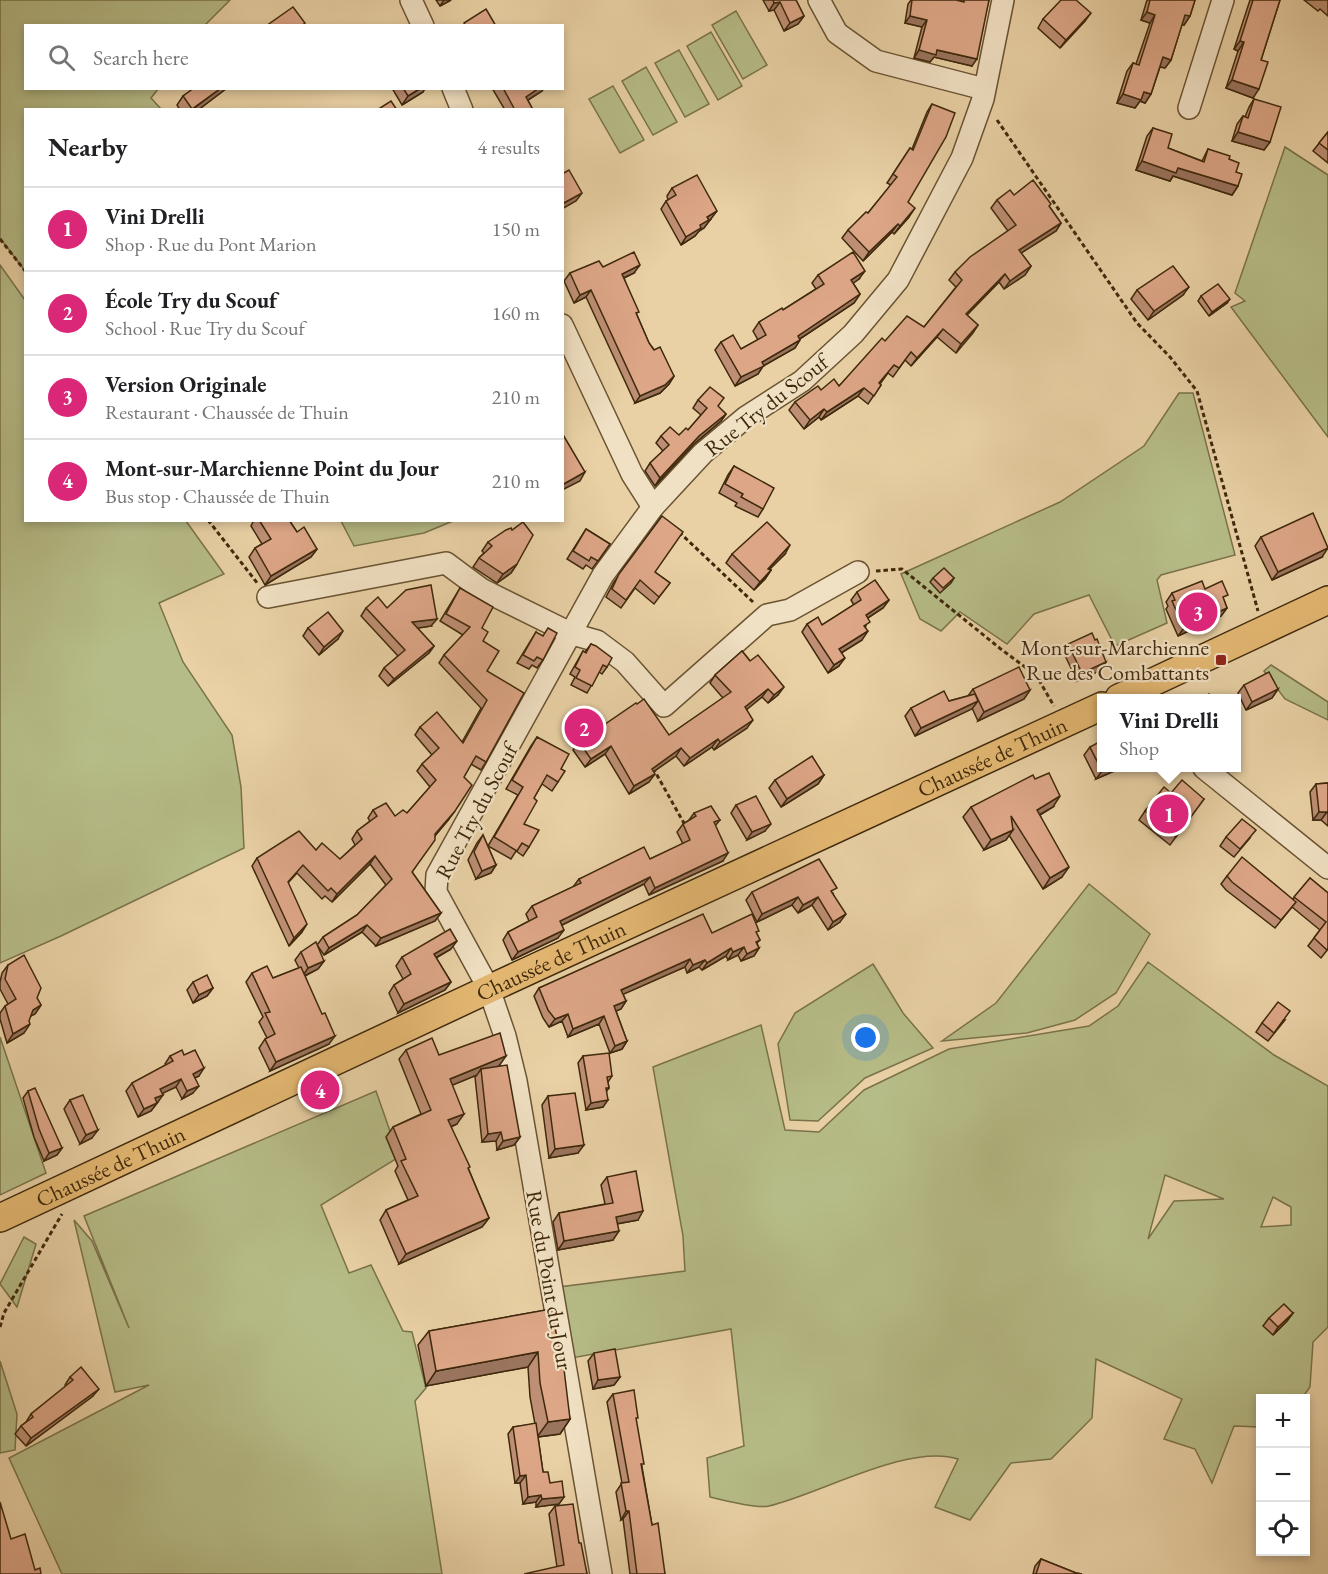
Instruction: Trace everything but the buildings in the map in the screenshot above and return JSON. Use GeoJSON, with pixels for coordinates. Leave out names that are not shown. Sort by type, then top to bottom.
{"type":"FeatureCollection","features":[{"type":"Feature","properties":{"kind":"main road"},"geometry":{"type":"LineString","coordinates":[[1129,694],[1328,600]]}},
{"type":"Feature","properties":{"kind":"main road","name":"Chaussée de Thuin"},"geometry":{"type":"LineString","coordinates":[[0,1218],[1097,708]]}},
{"type":"Feature","properties":{"kind":"street"},"geometry":{"type":"LineString","coordinates":[[411,0],[422,24]]}},
{"type":"Feature","properties":{"kind":"street"},"geometry":{"type":"LineString","coordinates":[[819,0],[837,33],[876,61],[983,94]]}},
{"type":"Feature","properties":{"kind":"street","name":"Rue Try du Scouf"},"geometry":{"type":"LineString","coordinates":[[489,989],[436,892],[437,875],[603,575],[653,507],[710,447],[746,417],[802,381],[828,358],[853,334],[898,280],[962,158],[983,94],[1003,0]]}},
{"type":"Feature","properties":{"kind":"street"},"geometry":{"type":"LineString","coordinates":[[1189,108],[1223,0]]}},
{"type":"Feature","properties":{"kind":"street"},"geometry":{"type":"LineString","coordinates":[[454,90],[461,108]]}},
{"type":"Feature","properties":{"kind":"street"},"geometry":{"type":"LineString","coordinates":[[564,329],[632,474],[653,507]]}},
{"type":"Feature","properties":{"kind":"street"},"geometry":{"type":"LineString","coordinates":[[268,597],[446,563],[481,589],[572,634],[597,641],[625,662],[664,706],[767,615],[790,610],[858,572]]}},
{"type":"Feature","properties":{"kind":"street"},"geometry":{"type":"LineString","coordinates":[[1209,772],[1328,868]]}},
{"type":"Feature","properties":{"kind":"street","name":"Rue du Point du Jour"},"geometry":{"type":"LineString","coordinates":[[489,989],[505,1036],[516,1081],[601,1574]]}},
{"type":"Feature","properties":{"kind":"path"},"geometry":{"type":"LineString","coordinates":[[983,94],[1137,323],[1170,357],[1197,391],[1263,630]]}},
{"type":"Feature","properties":{"kind":"path"},"geometry":{"type":"LineString","coordinates":[[0,240],[24,270]]}},
{"type":"Feature","properties":{"kind":"path"},"geometry":{"type":"LineString","coordinates":[[210,522],[268,597]]}},
{"type":"Feature","properties":{"kind":"path"},"geometry":{"type":"LineString","coordinates":[[678,530],[767,615]]}},
{"type":"Feature","properties":{"kind":"path"},"geometry":{"type":"LineString","coordinates":[[858,572],[902,569],[1036,675],[1064,724]]}},
{"type":"Feature","properties":{"kind":"path"},"geometry":{"type":"LineString","coordinates":[[651,764],[690,833]]}},
{"type":"Feature","properties":{"kind":"path"},"geometry":{"type":"LineString","coordinates":[[0,1327],[4,1313],[65,1210]]}},
{"type":"Feature","properties":{"kind":"green space"},"geometry":{"type":"Polygon","coordinates":[[[0,0],[230,0],[206,24],[24,24],[24,90],[157,90],[151,98],[160,108],[24,108],[24,270],[0,238],[0,0]]]}},
{"type":"Feature","properties":{"kind":"green space"},"geometry":{"type":"Polygon","coordinates":[[[736,11],[767,65],[743,79],[712,25],[736,11]]]}},
{"type":"Feature","properties":{"kind":"green space"},"geometry":{"type":"Polygon","coordinates":[[[711,32],[742,86],[718,100],[687,46],[711,32]]]}},
{"type":"Feature","properties":{"kind":"green space"},"geometry":{"type":"Polygon","coordinates":[[[679,50],[709,104],[685,117],[655,63],[679,50]]]}},
{"type":"Feature","properties":{"kind":"green space"},"geometry":{"type":"Polygon","coordinates":[[[646,67],[677,122],[653,135],[622,81],[646,67]]]}},
{"type":"Feature","properties":{"kind":"green space"},"geometry":{"type":"Polygon","coordinates":[[[613,86],[644,140],[620,153],[589,99],[613,86]]]}},
{"type":"Feature","properties":{"kind":"green space"},"geometry":{"type":"Polygon","coordinates":[[[1285,147],[1328,175],[1328,437],[1231,307],[1245,301],[1235,293],[1285,147]]]}},
{"type":"Feature","properties":{"kind":"green space"},"geometry":{"type":"Polygon","coordinates":[[[0,265],[24,299],[24,522],[187,522],[224,574],[159,603],[183,662],[232,735],[241,787],[244,848],[0,963],[0,265]]]}},
{"type":"Feature","properties":{"kind":"green space"},"geometry":{"type":"Polygon","coordinates":[[[1179,393],[1193,393],[1235,555],[1161,575],[1157,580],[1167,623],[1115,646],[1089,595],[1034,614],[1007,644],[960,612],[941,631],[920,619],[901,574],[1060,502],[1144,446],[1179,393]]]}},
{"type":"Feature","properties":{"kind":"green space"},"geometry":{"type":"Polygon","coordinates":[[[342,522],[451,522],[424,533],[354,546],[342,522]]]}},
{"type":"Feature","properties":{"kind":"green space"},"geometry":{"type":"Polygon","coordinates":[[[1271,665],[1328,702],[1328,720],[1285,699],[1264,671],[1271,665]]]}},
{"type":"Feature","properties":{"kind":"green space"},"geometry":{"type":"Polygon","coordinates":[[[1089,884],[1150,934],[1116,993],[1075,1020],[1027,1033],[942,1041],[996,1003],[1089,884]]]}},
{"type":"Feature","properties":{"kind":"green space"},"geometry":{"type":"Polygon","coordinates":[[[1148,962],[1274,1055],[1328,1086],[1328,1327],[1313,1342],[1310,1387],[1305,1394],[1256,1394],[1256,1427],[1234,1426],[1212,1483],[1195,1449],[1164,1439],[1182,1399],[1096,1359],[1092,1418],[1051,1459],[1011,1463],[970,1520],[935,1507],[958,1459],[938,1456],[915,1458],[890,1464],[769,1506],[740,1504],[710,1497],[707,1458],[744,1446],[731,1329],[572,1358],[559,1287],[685,1271],[683,1236],[653,1067],[761,1025],[785,1130],[819,1132],[864,1090],[949,1049],[1089,1026],[1118,1006],[1148,962]],[[1165,1175],[1148,1239],[1174,1201],[1224,1199],[1165,1175]],[[1273,1197],[1261,1227],[1291,1225],[1291,1207],[1273,1197]]]}},
{"type":"Feature","properties":{"kind":"green space"},"geometry":{"type":"Polygon","coordinates":[[[873,964],[903,1013],[933,1048],[865,1078],[818,1121],[790,1120],[778,1044],[795,1013],[873,964]]]}},
{"type":"Feature","properties":{"kind":"green space"},"geometry":{"type":"Polygon","coordinates":[[[0,1037],[46,1173],[0,1195],[0,1037]]]}},
{"type":"Feature","properties":{"kind":"green space"},"geometry":{"type":"Polygon","coordinates":[[[376,1091],[399,1157],[321,1205],[349,1273],[371,1265],[403,1331],[412,1332],[426,1388],[415,1401],[442,1574],[62,1574],[9,1458],[149,1385],[115,1392],[74,1220],[92,1241],[129,1328],[84,1216],[376,1091]]]}},
{"type":"Feature","properties":{"kind":"green space"},"geometry":{"type":"Polygon","coordinates":[[[24,1237],[36,1244],[17,1307],[0,1284],[24,1237]]]}},
{"type":"Feature","properties":{"kind":"green space"},"geometry":{"type":"Polygon","coordinates":[[[0,1361],[17,1414],[15,1450],[0,1453],[0,1361]]]}},
{"type":"Feature","properties":{"kind":"place","name":"Version Originale"},"geometry":{"type":"Point","coordinates":[1198,612]}},
{"type":"Feature","properties":{"kind":"place","name":"Mont-sur-Marchienne Rue des Combattants"},"geometry":{"type":"Point","coordinates":[1221,660]}},
{"type":"Feature","properties":{"kind":"place","name":"École Try du Scouf"},"geometry":{"type":"Point","coordinates":[584,728]}},
{"type":"Feature","properties":{"kind":"place","name":"Vini Drelli"},"geometry":{"type":"Point","coordinates":[1169,814]}},
{"type":"Feature","properties":{"kind":"place","name":"Mont-sur-Marchienne Point du Jour"},"geometry":{"type":"Point","coordinates":[320,1090]}}]}
